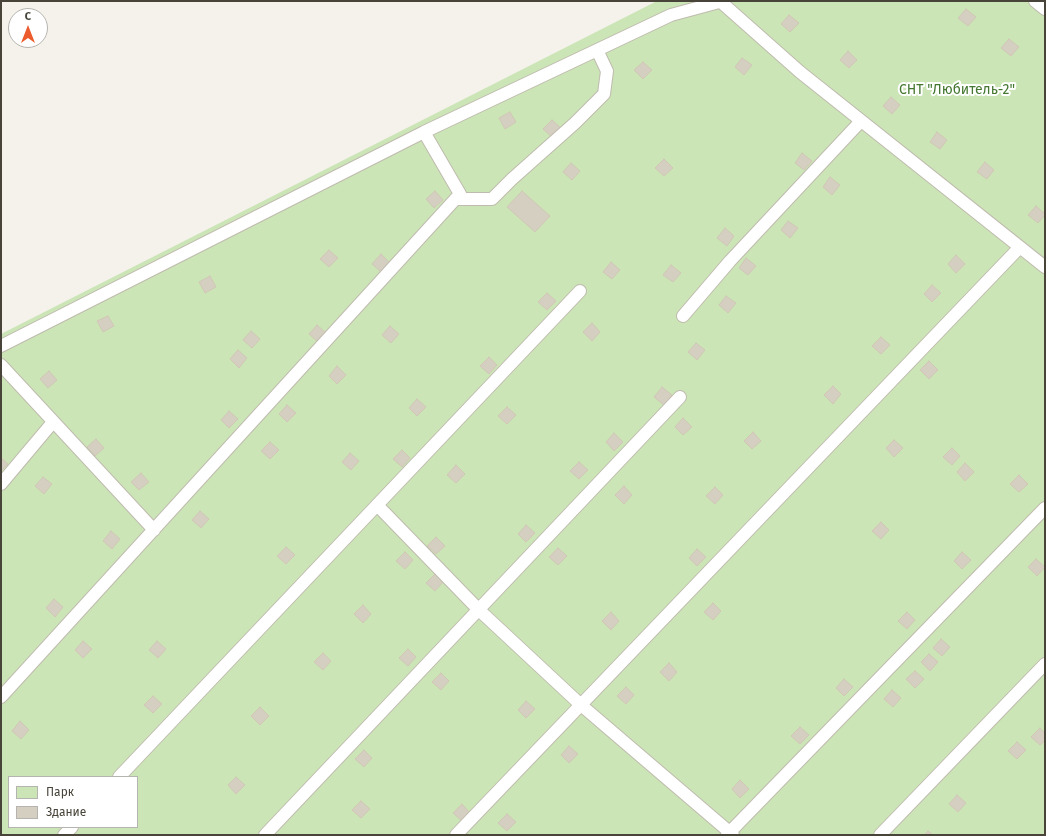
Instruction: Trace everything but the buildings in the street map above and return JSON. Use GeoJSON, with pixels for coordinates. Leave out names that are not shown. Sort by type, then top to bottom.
{"type":"FeatureCollection","features":[{"type":"Feature","properties":{"kind":"lane"},"geometry":{"type":"LineString","coordinates":[[1035,1],[1045,9]]}},
{"type":"Feature","properties":{"kind":"lane"},"geometry":{"type":"LineString","coordinates":[[1,346],[424,132],[670,15],[722,2],[800,72],[1045,268]]}},
{"type":"Feature","properties":{"kind":"lane"},"geometry":{"type":"LineString","coordinates":[[456,199],[492,199],[604,94],[607,71],[597,50]]}},
{"type":"Feature","properties":{"kind":"lane"},"geometry":{"type":"LineString","coordinates":[[683,316],[730,260],[861,121]]}},
{"type":"Feature","properties":{"kind":"lane"},"geometry":{"type":"LineString","coordinates":[[1,697],[460,194],[424,132]]}},
{"type":"Feature","properties":{"kind":"lane"},"geometry":{"type":"LineString","coordinates":[[456,835],[1020,247]]}},
{"type":"Feature","properties":{"kind":"lane"},"geometry":{"type":"LineString","coordinates":[[120,776],[580,291]]}},
{"type":"Feature","properties":{"kind":"lane"},"geometry":{"type":"LineString","coordinates":[[1,365],[154,530]]}},
{"type":"Feature","properties":{"kind":"lane"},"geometry":{"type":"LineString","coordinates":[[265,835],[680,397]]}},
{"type":"Feature","properties":{"kind":"lane"},"geometry":{"type":"LineString","coordinates":[[1,484],[54,422]]}},
{"type":"Feature","properties":{"kind":"lane"},"geometry":{"type":"LineString","coordinates":[[377,506],[479,610],[581,705],[730,834],[1045,508]]}},
{"type":"Feature","properties":{"kind":"lane"},"geometry":{"type":"LineString","coordinates":[[880,835],[1045,664]]}},
{"type":"Feature","properties":{"kind":"green space","name":"СНТ \"Любитель-2\""},"geometry":{"type":"Polygon","coordinates":[[[657,1],[1045,1],[1045,835],[1,835],[1,334],[657,1]]]}}]}
